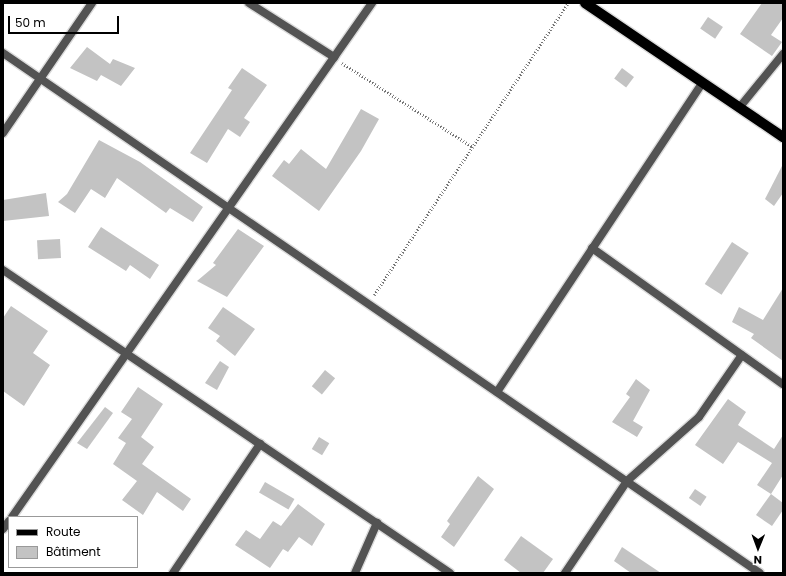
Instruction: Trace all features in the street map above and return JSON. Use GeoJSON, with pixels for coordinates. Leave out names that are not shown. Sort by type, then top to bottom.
{"type":"FeatureCollection","features":[{"type":"Feature","properties":{"kind":"main road"},"geometry":{"type":"LineString","coordinates":[[585,3],[783,138]]}},
{"type":"Feature","properties":{"kind":"street"},"geometry":{"type":"LineString","coordinates":[[3,133],[92,3]]}},
{"type":"Feature","properties":{"kind":"street"},"geometry":{"type":"LineString","coordinates":[[249,3],[334,57]]}},
{"type":"Feature","properties":{"kind":"street"},"geometry":{"type":"LineString","coordinates":[[13,516],[372,3]]}},
{"type":"Feature","properties":{"kind":"street"},"geometry":{"type":"LineString","coordinates":[[3,54],[760,573]]}},
{"type":"Feature","properties":{"kind":"street"},"geometry":{"type":"LineString","coordinates":[[739,108],[783,54]]}},
{"type":"Feature","properties":{"kind":"street"},"geometry":{"type":"LineString","coordinates":[[497,392],[702,83]]}},
{"type":"Feature","properties":{"kind":"street"},"geometry":{"type":"LineString","coordinates":[[592,248],[783,384]]}},
{"type":"Feature","properties":{"kind":"street"},"geometry":{"type":"LineString","coordinates":[[4,273],[126,353],[450,573]]}},
{"type":"Feature","properties":{"kind":"street"},"geometry":{"type":"LineString","coordinates":[[566,573],[627,481],[699,417],[742,355]]}},
{"type":"Feature","properties":{"kind":"street"},"geometry":{"type":"LineString","coordinates":[[173,573],[260,444]]}},
{"type":"Feature","properties":{"kind":"street"},"geometry":{"type":"LineString","coordinates":[[355,573],[377,523]]}},
{"type":"Feature","properties":{"kind":"path"},"geometry":{"type":"LineString","coordinates":[[368,304],[568,3]]}},
{"type":"Feature","properties":{"kind":"path"},"geometry":{"type":"LineString","coordinates":[[334,57],[473,147]]}},
{"type":"Feature","properties":{"kind":"building"},"geometry":{"type":"Polygon","coordinates":[[[762,3],[783,3],[783,18],[771,35],[782,42],[772,56],[740,34],[762,3]]]}},
{"type":"Feature","properties":{"kind":"building"},"geometry":{"type":"Polygon","coordinates":[[[708,17],[723,27],[715,39],[700,29],[708,17]]]}},
{"type":"Feature","properties":{"kind":"building"},"geometry":{"type":"Polygon","coordinates":[[[87,47],[110,64],[113,59],[135,68],[121,86],[101,75],[97,81],[70,68],[87,47]]]}},
{"type":"Feature","properties":{"kind":"building"},"geometry":{"type":"Polygon","coordinates":[[[242,68],[267,85],[244,118],[250,122],[240,137],[228,129],[207,163],[190,153],[232,90],[228,88],[242,68]]]}},
{"type":"Feature","properties":{"kind":"building"},"geometry":{"type":"Polygon","coordinates":[[[622,68],[634,77],[626,87],[614,78],[622,68]]]}},
{"type":"Feature","properties":{"kind":"building"},"geometry":{"type":"Polygon","coordinates":[[[361,109],[379,119],[361,151],[319,211],[272,176],[284,160],[289,164],[301,149],[326,169],[361,109]]]}},
{"type":"Feature","properties":{"kind":"building"},"geometry":{"type":"Polygon","coordinates":[[[99,140],[140,162],[203,207],[193,222],[170,208],[166,213],[117,178],[105,198],[91,189],[75,213],[58,202],[67,194],[99,140]]]}},
{"type":"Feature","properties":{"kind":"building"},"geometry":{"type":"Polygon","coordinates":[[[783,164],[783,193],[774,206],[765,199],[783,164]]]}},
{"type":"Feature","properties":{"kind":"building"},"geometry":{"type":"Polygon","coordinates":[[[46,193],[49,216],[3,221],[3,200],[46,193]]]}},
{"type":"Feature","properties":{"kind":"building"},"geometry":{"type":"Polygon","coordinates":[[[101,227],[159,265],[150,279],[130,265],[126,271],[88,247],[101,227]]]}},
{"type":"Feature","properties":{"kind":"building"},"geometry":{"type":"Polygon","coordinates":[[[238,229],[264,246],[227,297],[197,281],[216,265],[213,263],[238,229]]]}},
{"type":"Feature","properties":{"kind":"building"},"geometry":{"type":"Polygon","coordinates":[[[60,239],[61,258],[38,259],[37,240],[60,239]]]}},
{"type":"Feature","properties":{"kind":"building"},"geometry":{"type":"Polygon","coordinates":[[[732,242],[749,253],[722,295],[705,284],[732,242]]]}},
{"type":"Feature","properties":{"kind":"building"},"geometry":{"type":"Polygon","coordinates":[[[783,288],[783,361],[751,338],[754,334],[732,322],[739,307],[763,320],[783,288]]]}},
{"type":"Feature","properties":{"kind":"building"},"geometry":{"type":"Polygon","coordinates":[[[11,306],[48,331],[33,353],[50,365],[24,406],[3,391],[3,318],[11,306]]]}},
{"type":"Feature","properties":{"kind":"building"},"geometry":{"type":"Polygon","coordinates":[[[223,307],[255,329],[235,356],[216,341],[220,336],[208,328],[223,307]]]}},
{"type":"Feature","properties":{"kind":"building"},"geometry":{"type":"Polygon","coordinates":[[[220,361],[229,367],[217,390],[205,383],[220,361]]]}},
{"type":"Feature","properties":{"kind":"building"},"geometry":{"type":"Polygon","coordinates":[[[325,370],[335,378],[322,395],[312,386],[325,370]]]}},
{"type":"Feature","properties":{"kind":"building"},"geometry":{"type":"Polygon","coordinates":[[[636,379],[650,390],[633,421],[643,427],[637,437],[612,422],[630,397],[626,394],[636,379]]]}},
{"type":"Feature","properties":{"kind":"building"},"geometry":{"type":"Polygon","coordinates":[[[138,387],[163,404],[141,437],[154,447],[142,464],[191,499],[183,511],[157,492],[143,515],[122,500],[137,481],[113,464],[126,443],[118,438],[132,419],[121,412],[138,387]]]}},
{"type":"Feature","properties":{"kind":"building"},"geometry":{"type":"Polygon","coordinates":[[[728,399],[746,412],[738,425],[774,449],[783,435],[783,475],[771,494],[757,485],[772,463],[738,442],[723,464],[695,445],[728,399]]]}},
{"type":"Feature","properties":{"kind":"building"},"geometry":{"type":"Polygon","coordinates":[[[105,407],[113,413],[87,449],[77,443],[105,407]]]}},
{"type":"Feature","properties":{"kind":"building"},"geometry":{"type":"Polygon","coordinates":[[[319,437],[329,443],[322,455],[312,449],[319,437]]]}},
{"type":"Feature","properties":{"kind":"building"},"geometry":{"type":"Polygon","coordinates":[[[478,476],[494,489],[454,547],[441,537],[450,524],[447,521],[478,476]]]}},
{"type":"Feature","properties":{"kind":"building"},"geometry":{"type":"Polygon","coordinates":[[[265,482],[294,499],[288,509],[259,492],[265,482]]]}},
{"type":"Feature","properties":{"kind":"building"},"geometry":{"type":"Polygon","coordinates":[[[695,489],[707,497],[700,506],[689,498],[695,489]]]}},
{"type":"Feature","properties":{"kind":"building"},"geometry":{"type":"Polygon","coordinates":[[[771,494],[783,503],[783,510],[772,526],[756,515],[771,494]]]}},
{"type":"Feature","properties":{"kind":"building"},"geometry":{"type":"Polygon","coordinates":[[[298,504],[325,524],[312,546],[299,537],[288,552],[283,549],[270,568],[235,545],[246,530],[260,539],[273,521],[281,526],[298,504]]]}},
{"type":"Feature","properties":{"kind":"building"},"geometry":{"type":"Polygon","coordinates":[[[521,536],[553,559],[543,573],[521,573],[504,560],[521,536]]]}},
{"type":"Feature","properties":{"kind":"building"},"geometry":{"type":"Polygon","coordinates":[[[622,547],[661,573],[631,573],[614,561],[622,547]]]}}]}
